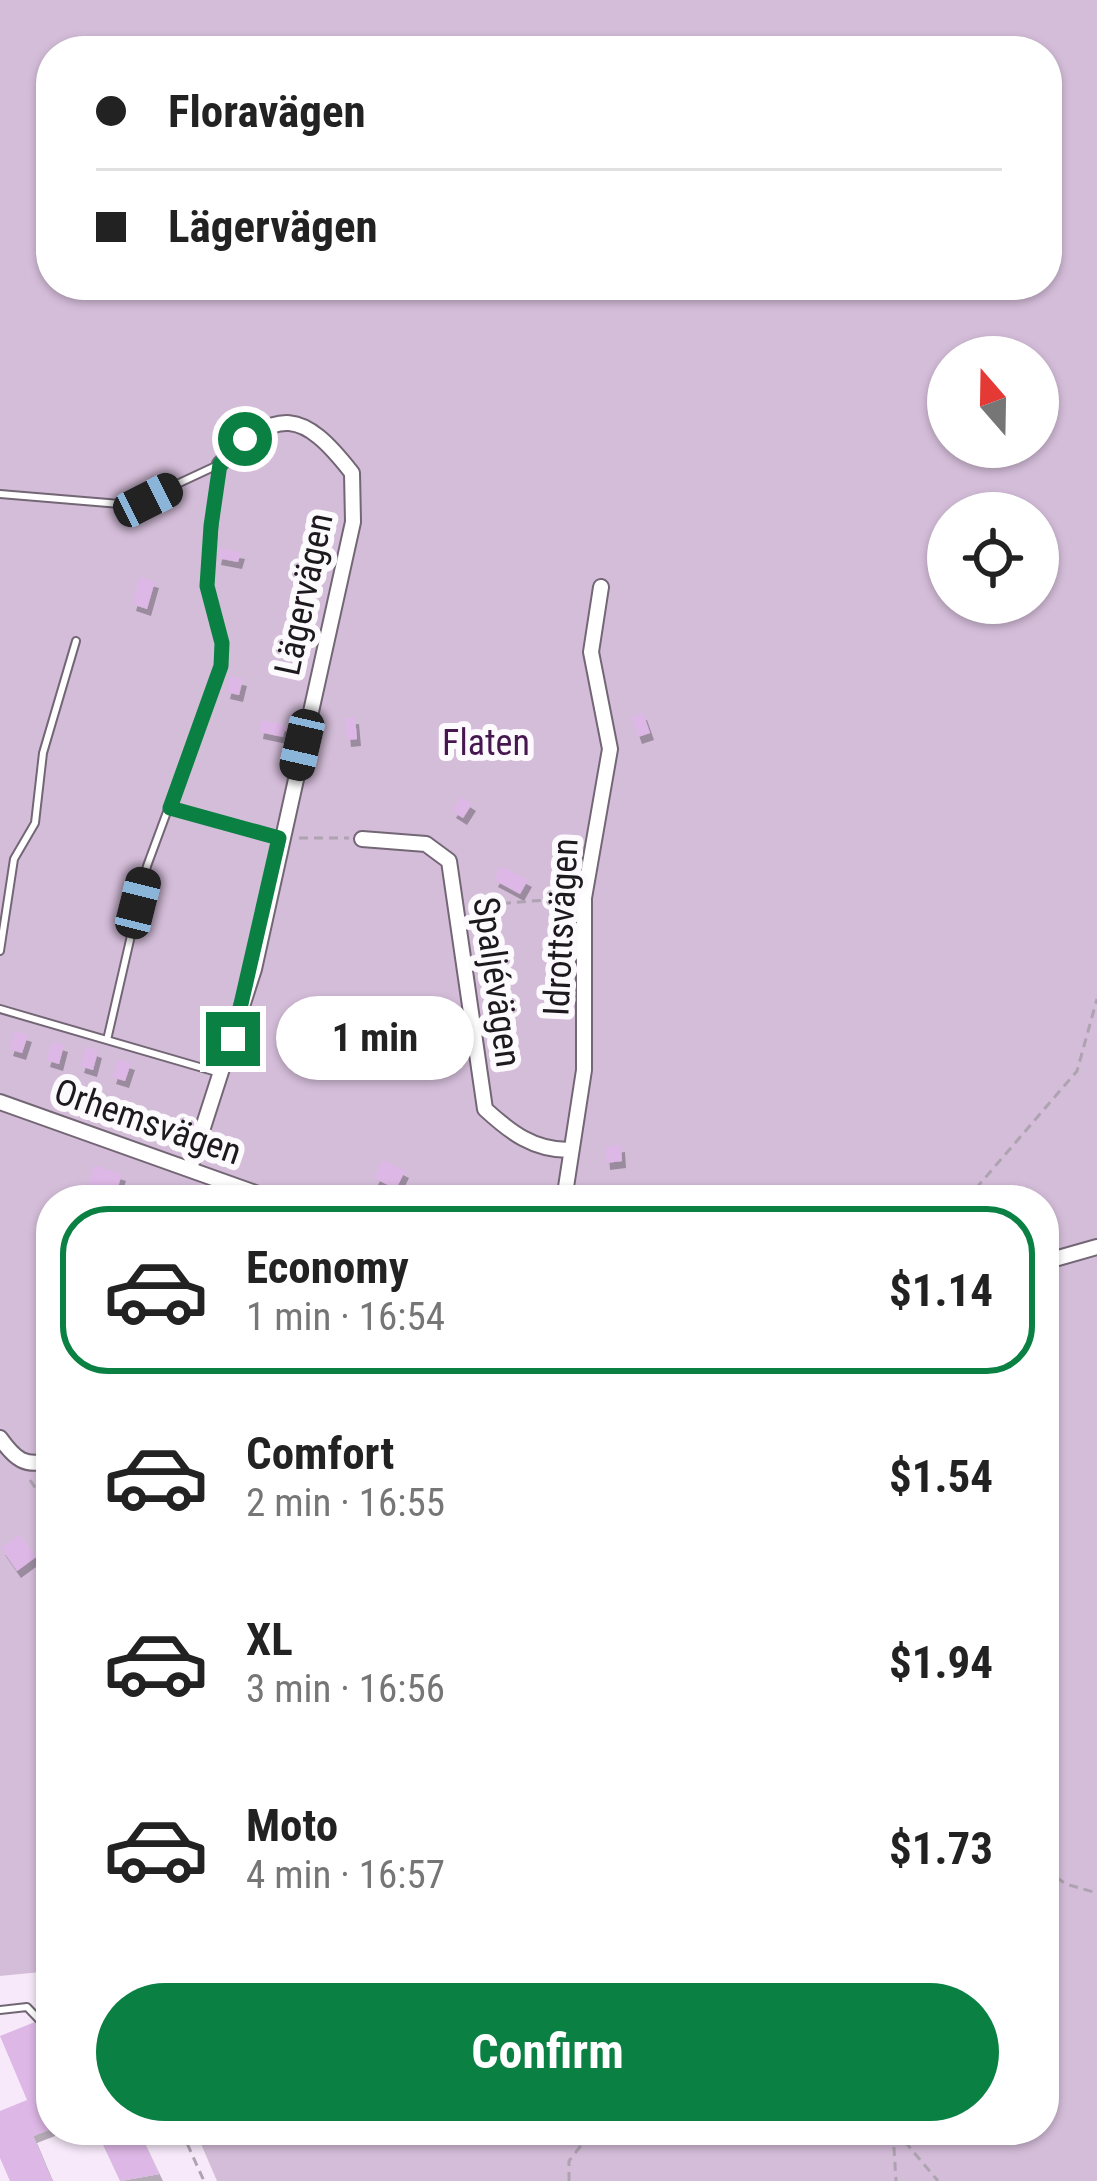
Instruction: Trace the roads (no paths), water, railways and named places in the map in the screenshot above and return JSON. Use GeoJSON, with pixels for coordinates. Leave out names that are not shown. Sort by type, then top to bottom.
{"type":"FeatureCollection","features":[{"type":"Feature","properties":{"kind":"street","name":"Lägervägen"},"geometry":{"type":"LineString","coordinates":[[190,1168],[254,969],[279,838],[353,522],[352,473],[327,441],[292,420],[245,439],[220,464]]}},
{"type":"Feature","properties":{"kind":"street","name":"Idrottsvägen"},"geometry":{"type":"LineString","coordinates":[[569,1185],[569,1150],[584,1070],[584,898],[610,749],[591,652],[601,587]]}},
{"type":"Feature","properties":{"kind":"street","name":"Spaljévägen"},"geometry":{"type":"LineString","coordinates":[[362,838],[436,848],[454,874],[452,908],[485,1109],[512,1134],[536,1145],[569,1150]]}},
{"type":"Feature","properties":{"kind":"street","name":"Orhemsvägen"},"geometry":{"type":"LineString","coordinates":[[0,1102],[235,1185]]}},
{"type":"Feature","properties":{"kind":"street"},"geometry":{"type":"LineString","coordinates":[[1059,1257],[1097,1246]]}},
{"type":"Feature","properties":{"kind":"street"},"geometry":{"type":"LineString","coordinates":[[0,1438],[15,1459],[36,1463]]}},
{"type":"Feature","properties":{"kind":"lane"},"geometry":{"type":"LineString","coordinates":[[0,494],[132,505],[220,464]]}},
{"type":"Feature","properties":{"kind":"lane"},"geometry":{"type":"LineString","coordinates":[[107,1040],[147,866],[221,666],[222,643],[207,586],[220,464]]}},
{"type":"Feature","properties":{"kind":"lane"},"geometry":{"type":"LineString","coordinates":[[0,951],[14,859],[35,823],[43,753],[76,641]]}},
{"type":"Feature","properties":{"kind":"lane"},"geometry":{"type":"LineString","coordinates":[[170,808],[279,838]]}},
{"type":"Feature","properties":{"kind":"lane"},"geometry":{"type":"LineString","coordinates":[[0,1009],[223,1074]]}},
{"type":"Feature","properties":{"kind":"lane"},"geometry":{"type":"LineString","coordinates":[[0,2009],[27,2007],[36,2016]]}},
{"type":"Feature","properties":{"kind":"park label","name":"Flaten"},"geometry":{"type":"Point","coordinates":[486,742]}}]}
